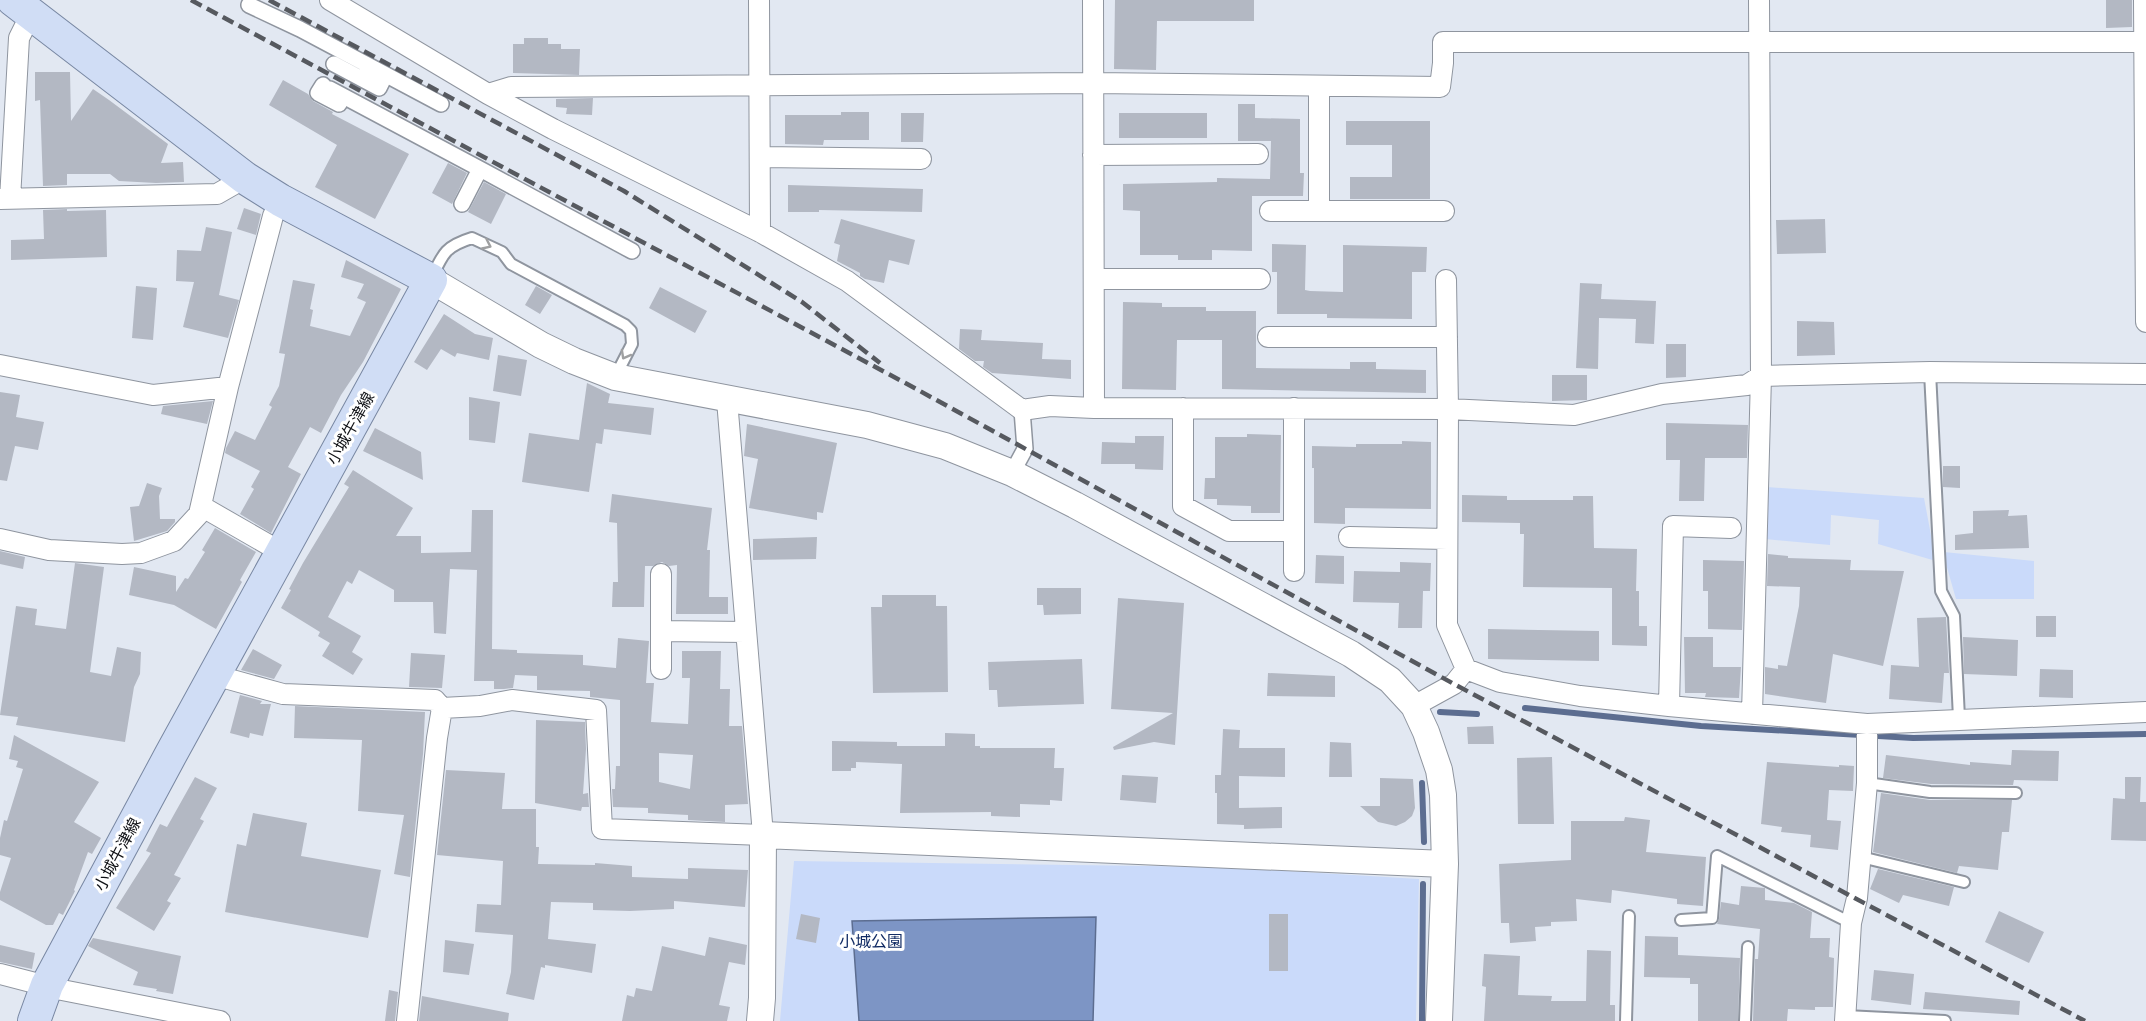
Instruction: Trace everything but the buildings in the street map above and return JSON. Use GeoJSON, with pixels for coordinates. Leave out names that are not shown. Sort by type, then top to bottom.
{"type":"FeatureCollection","features":[{"type":"Feature","properties":{"kind":"main road"},"geometry":{"type":"LineString","coordinates":[[22,7],[245,178],[280,200],[431,280]]}},
{"type":"Feature","properties":{"kind":"main road","name":"小城牛津線"},"geometry":{"type":"LineString","coordinates":[[34,1021],[47,985],[431,280]]}},
{"type":"Feature","properties":{"kind":"street"},"geometry":{"type":"LineString","coordinates":[[330,0],[488,94],[553,129],[760,232],[847,281],[1022,410],[1050,406],[1448,409],[1574,415],[1662,394],[1747,385],[1761,376],[1930,372],[2146,374]]}},
{"type":"Feature","properties":{"kind":"street"},"geometry":{"type":"LineString","coordinates":[[759,0],[760,232]]}},
{"type":"Feature","properties":{"kind":"street"},"geometry":{"type":"LineString","coordinates":[[1093,0],[1094,408]]}},
{"type":"Feature","properties":{"kind":"street"},"geometry":{"type":"LineString","coordinates":[[1752,714],[1761,376],[1759,0]]}},
{"type":"Feature","properties":{"kind":"street"},"geometry":{"type":"LineString","coordinates":[[2144,0],[2146,322]]}},
{"type":"Feature","properties":{"kind":"street"},"geometry":{"type":"LineString","coordinates":[[249,5],[300,29],[340,58],[441,104]]}},
{"type":"Feature","properties":{"kind":"street"},"geometry":{"type":"LineString","coordinates":[[22,7],[5,199],[217,194],[245,178]]}},
{"type":"Feature","properties":{"kind":"street"},"geometry":{"type":"LineString","coordinates":[[488,94],[511,87],[1093,83],[1440,87],[1443,42],[2145,42]]}},
{"type":"Feature","properties":{"kind":"street"},"geometry":{"type":"LineString","coordinates":[[340,58],[326,87],[386,124],[632,251]]}},
{"type":"Feature","properties":{"kind":"street"},"geometry":{"type":"LineString","coordinates":[[1319,86],[1319,211]]}},
{"type":"Feature","properties":{"kind":"street"},"geometry":{"type":"LineString","coordinates":[[1094,154],[1258,154]]}},
{"type":"Feature","properties":{"kind":"street"},"geometry":{"type":"LineString","coordinates":[[760,157],[921,159]]}},
{"type":"Feature","properties":{"kind":"street"},"geometry":{"type":"LineString","coordinates":[[462,204],[479,172]]}},
{"type":"Feature","properties":{"kind":"street"},"geometry":{"type":"LineString","coordinates":[[0,539],[49,550],[141,553],[174,541],[199,514],[228,387],[273,216],[280,200]]}},
{"type":"Feature","properties":{"kind":"street"},"geometry":{"type":"LineString","coordinates":[[1270,211],[1444,211]]}},
{"type":"Feature","properties":{"kind":"street"},"geometry":{"type":"LineString","coordinates":[[1094,279],[1260,279]]}},
{"type":"Feature","properties":{"kind":"street"},"geometry":{"type":"LineString","coordinates":[[431,280],[541,345],[615,377],[878,428],[945,446],[1012,473],[1351,654],[1390,680],[1414,706],[1426,732],[1439,770],[1443,795],[1445,864],[1439,1021]]}},
{"type":"Feature","properties":{"kind":"street"},"geometry":{"type":"LineString","coordinates":[[1446,280],[1447,625],[1466,669],[1500,682],[1580,696],[1867,724],[1959,718],[2146,712]]}},
{"type":"Feature","properties":{"kind":"street"},"geometry":{"type":"LineString","coordinates":[[1268,337],[1447,337]]}},
{"type":"Feature","properties":{"kind":"street"},"geometry":{"type":"LineString","coordinates":[[0,364],[153,395],[228,387]]}},
{"type":"Feature","properties":{"kind":"street"},"geometry":{"type":"LineString","coordinates":[[727,400],[763,835],[760,1021]]}},
{"type":"Feature","properties":{"kind":"street"},"geometry":{"type":"LineString","coordinates":[[1184,408],[1183,506],[1229,531],[1294,531]]}},
{"type":"Feature","properties":{"kind":"street"},"geometry":{"type":"LineString","coordinates":[[1293,571],[1294,408]]}},
{"type":"Feature","properties":{"kind":"street"},"geometry":{"type":"LineString","coordinates":[[1012,473],[1025,449],[1022,410]]}},
{"type":"Feature","properties":{"kind":"street"},"geometry":{"type":"LineString","coordinates":[[201,506],[281,552]]}},
{"type":"Feature","properties":{"kind":"street"},"geometry":{"type":"LineString","coordinates":[[1669,706],[1672,526],[1731,528]]}},
{"type":"Feature","properties":{"kind":"street"},"geometry":{"type":"LineString","coordinates":[[1348,537],[1447,539]]}},
{"type":"Feature","properties":{"kind":"street"},"geometry":{"type":"LineString","coordinates":[[661,574],[661,669]]}},
{"type":"Feature","properties":{"kind":"street"},"geometry":{"type":"LineString","coordinates":[[661,631],[745,632]]}},
{"type":"Feature","properties":{"kind":"street"},"geometry":{"type":"LineString","coordinates":[[1414,706],[1454,684],[1466,669]]}},
{"type":"Feature","properties":{"kind":"street"},"geometry":{"type":"LineString","coordinates":[[214,675],[283,694],[435,700],[442,708]]}},
{"type":"Feature","properties":{"kind":"street"},"geometry":{"type":"LineString","coordinates":[[442,708],[480,706],[512,700],[596,710],[602,829],[1445,864]]}},
{"type":"Feature","properties":{"kind":"street"},"geometry":{"type":"LineString","coordinates":[[407,1021],[442,708]]}},
{"type":"Feature","properties":{"kind":"street"},"geometry":{"type":"LineString","coordinates":[[1846,1019],[1851,922],[1857,898],[1867,783],[1867,724]]}},
{"type":"Feature","properties":{"kind":"street"},"geometry":{"type":"LineString","coordinates":[[0,974],[184,1018],[220,1021]]}},
{"type":"Feature","properties":{"kind":"lane"},"geometry":{"type":"LineString","coordinates":[[431,280],[440,258],[454,244],[472,238],[502,252],[511,264],[625,325],[631,331],[632,344],[615,377]]}},
{"type":"Feature","properties":{"kind":"lane"},"geometry":{"type":"LineString","coordinates":[[1930,372],[1941,591],[1954,616],[1959,718]]}},
{"type":"Feature","properties":{"kind":"lane"},"geometry":{"type":"LineString","coordinates":[[1867,783],[1929,792],[2016,793]]}},
{"type":"Feature","properties":{"kind":"lane"},"geometry":{"type":"LineString","coordinates":[[1681,920],[1712,918],[1717,856],[1851,922]]}},
{"type":"Feature","properties":{"kind":"lane"},"geometry":{"type":"LineString","coordinates":[[1861,857],[1964,882]]}},
{"type":"Feature","properties":{"kind":"lane"},"geometry":{"type":"LineString","coordinates":[[1626,1021],[1629,916]]}},
{"type":"Feature","properties":{"kind":"lane"},"geometry":{"type":"LineString","coordinates":[[1745,1021],[1748,947]]}},
{"type":"Feature","properties":{"kind":"lane"},"geometry":{"type":"LineString","coordinates":[[1846,1019],[1945,1021]]}},
{"type":"Feature","properties":{"kind":"green space"},"geometry":{"type":"Polygon","coordinates":[[[1767,487],[1924,498],[1934,551],[2034,561],[2034,599],[1956,599],[1946,564],[1878,544],[1879,520],[1831,515],[1830,545],[1765,539],[1767,487]]]}},
{"type":"Feature","properties":{"kind":"green space","name":"小城公園"},"geometry":{"type":"Polygon","coordinates":[[[794,861],[1220,867],[1419,879],[1416,1021],[780,1021],[794,861]]]}},
{"type":"Feature","properties":{"kind":"shaded area"},"geometry":{"type":"Polygon","coordinates":[[[1096,917],[1093,1021],[859,1021],[852,921],[1096,917]]]}},
{"type":"Feature","properties":{"kind":"waterway"},"geometry":{"type":"LineString","coordinates":[[1525,708],[1701,726],[1913,738],[2146,734]]}},
{"type":"Feature","properties":{"kind":"waterway"},"geometry":{"type":"LineString","coordinates":[[1440,712],[1477,714]]}},
{"type":"Feature","properties":{"kind":"waterway"},"geometry":{"type":"LineString","coordinates":[[1422,783],[1424,842]]}},
{"type":"Feature","properties":{"kind":"waterway"},"geometry":{"type":"LineString","coordinates":[[1422,1021],[1423,884]]}},
{"type":"Feature","properties":{"kind":"railway"},"geometry":{"type":"LineString","coordinates":[[191,0],[909,385],[1454,684],[2085,1021]]}},
{"type":"Feature","properties":{"kind":"railway"},"geometry":{"type":"LineString","coordinates":[[269,0],[624,191],[802,302],[880,363]]}}]}
